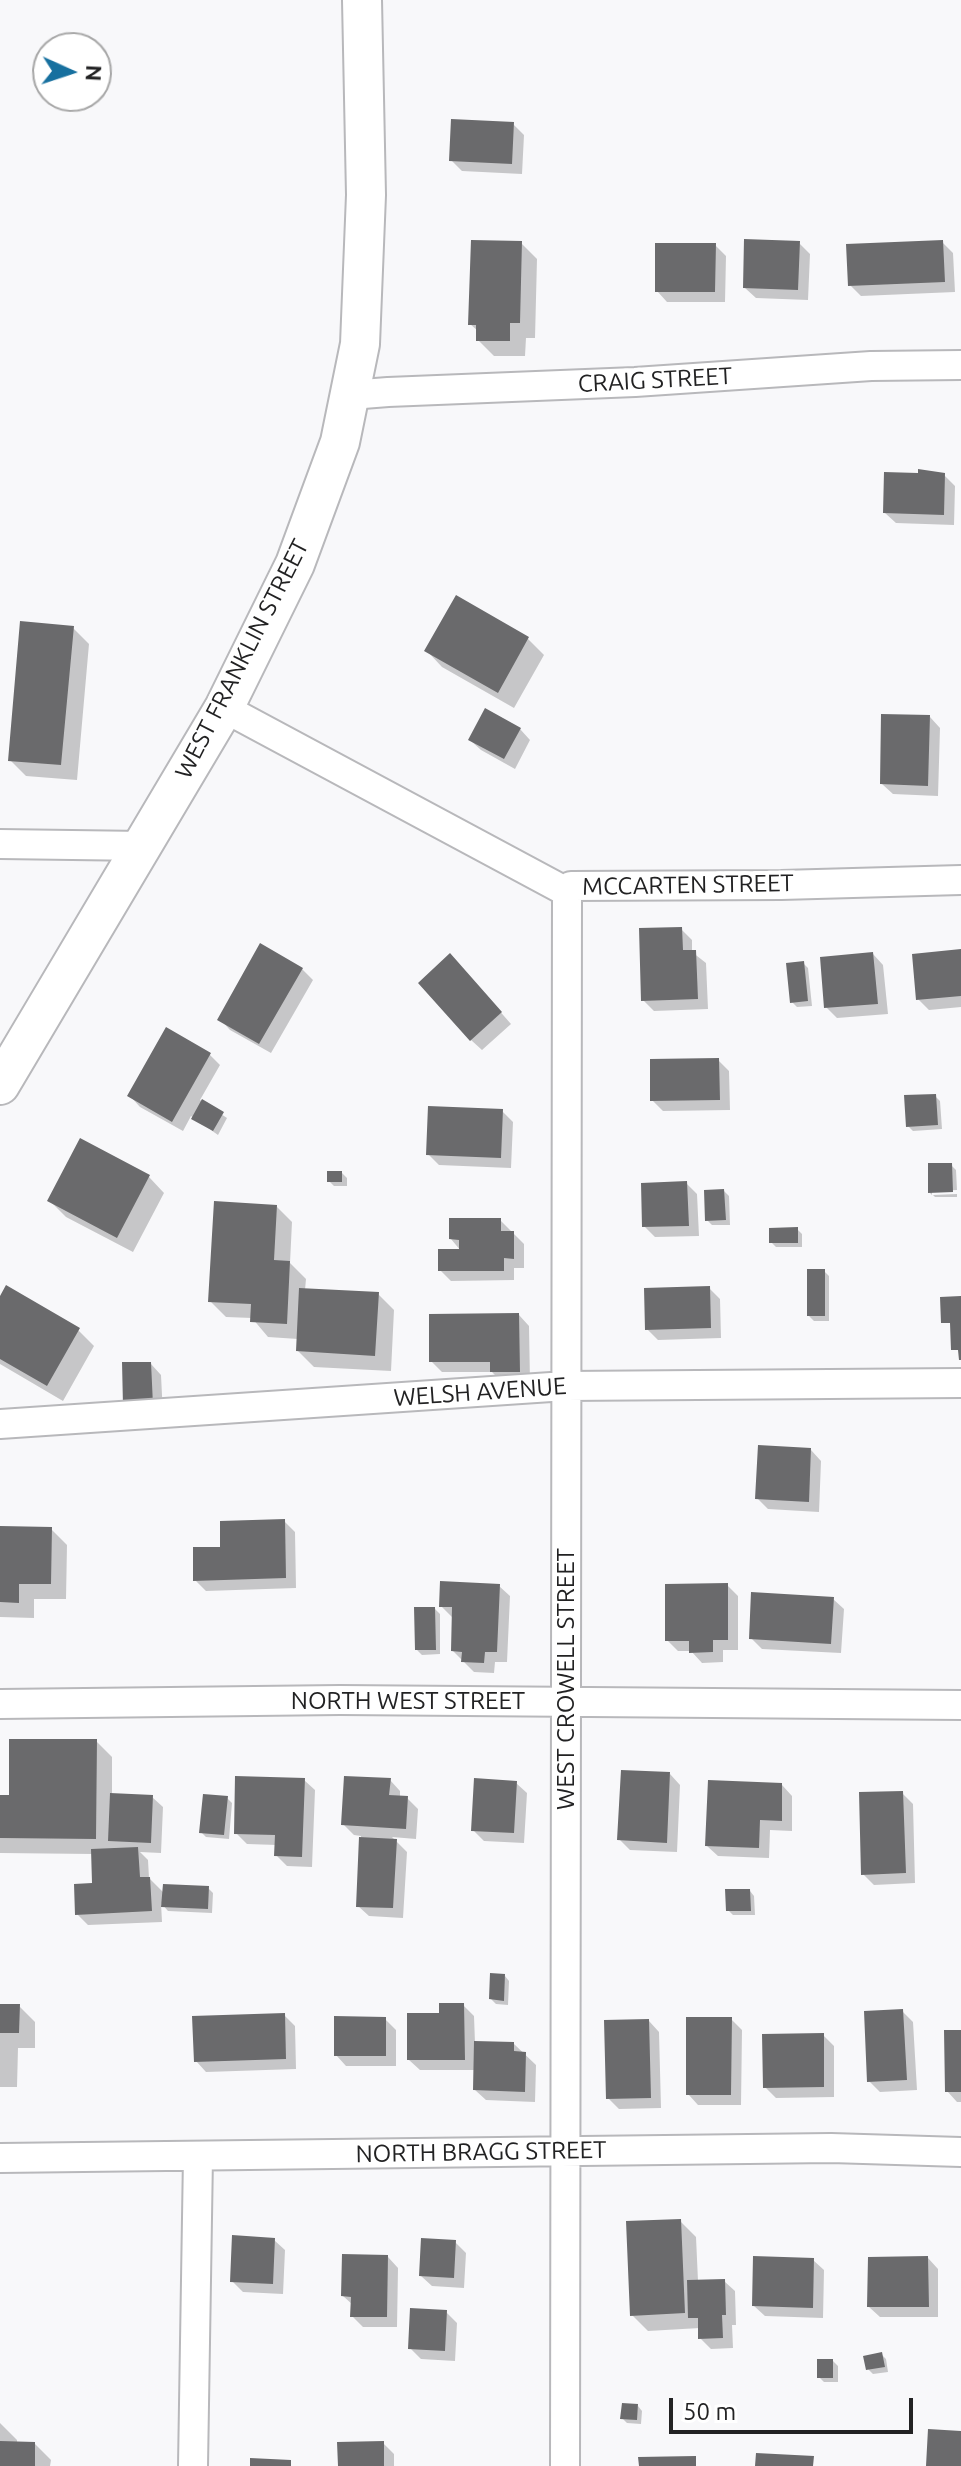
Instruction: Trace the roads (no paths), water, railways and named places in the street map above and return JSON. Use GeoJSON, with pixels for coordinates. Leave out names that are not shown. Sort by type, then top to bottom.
{"type":"FeatureCollection","features":[{"type":"Feature","properties":{"kind":"main road","name":"WEST FRANKLIN STREET"},"geometry":{"type":"LineString","coordinates":[[0,1085],[224,708],[295,564],[340,442],[360,344],[366,195],[362,0]]}},
{"type":"Feature","properties":{"kind":"street","name":"CRAIG STREET"},"geometry":{"type":"LineString","coordinates":[[350,395],[635,382],[871,366],[961,365]]}},
{"type":"Feature","properties":{"kind":"street","name":"MCCARTEN STREET"},"geometry":{"type":"LineString","coordinates":[[224,708],[567,892],[571,886],[961,880]]}},
{"type":"Feature","properties":{"kind":"street"},"geometry":{"type":"LineString","coordinates":[[0,844],[144,846]]}},
{"type":"Feature","properties":{"kind":"street","name":"WEST CROWELL STREET"},"geometry":{"type":"LineString","coordinates":[[565,2466],[567,892]]}},
{"type":"Feature","properties":{"kind":"street","name":"WELSH AVENUE"},"geometry":{"type":"LineString","coordinates":[[0,1424],[566,1386],[961,1383]]}},
{"type":"Feature","properties":{"kind":"street","name":"NORTH WEST STREET"},"geometry":{"type":"LineString","coordinates":[[0,1704],[340,1700],[961,1705]]}},
{"type":"Feature","properties":{"kind":"street","name":"NORTH BRAGG STREET"},"geometry":{"type":"LineString","coordinates":[[0,2158],[831,2148],[961,2152]]}},
{"type":"Feature","properties":{"kind":"street"},"geometry":{"type":"LineString","coordinates":[[193,2466],[198,2156]]}}]}
